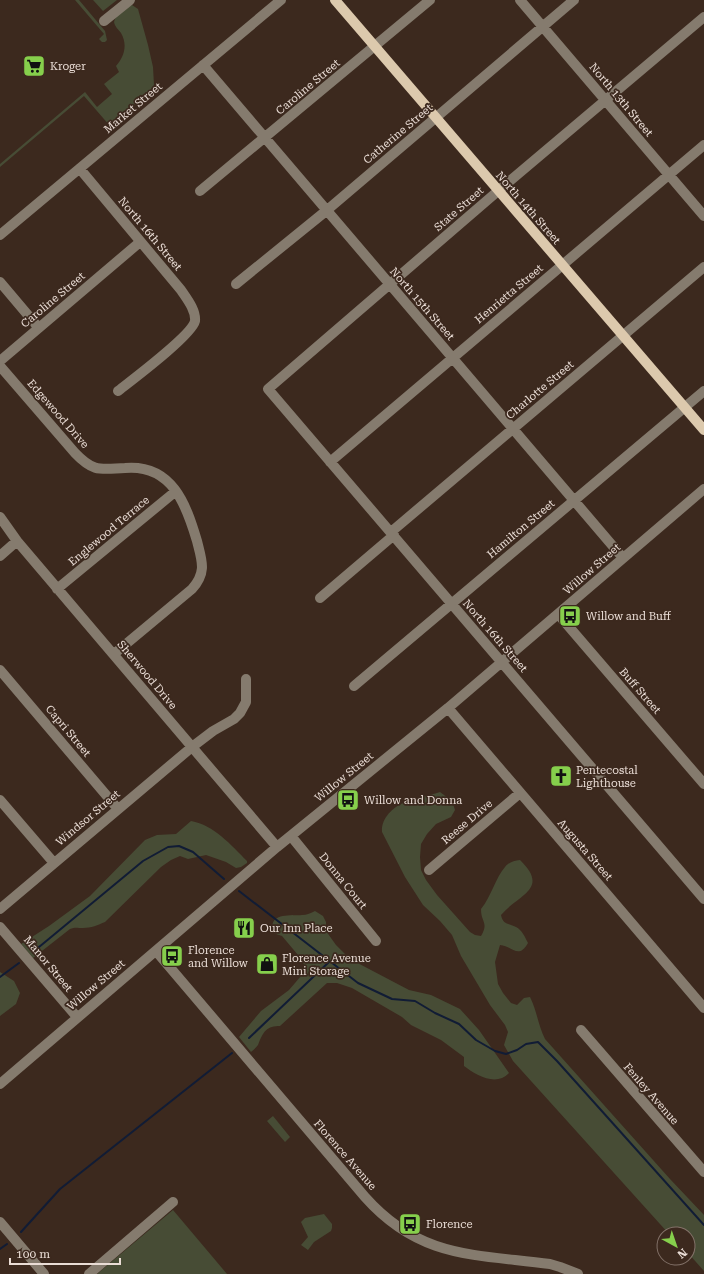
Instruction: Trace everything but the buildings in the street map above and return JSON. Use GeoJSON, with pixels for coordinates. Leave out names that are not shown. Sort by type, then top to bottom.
{"type":"FeatureCollection","features":[{"type":"Feature","properties":{"kind":"main road","name":"North 14th Street"},"geometry":{"type":"LineString","coordinates":[[335,0],[704,430]]}},
{"type":"Feature","properties":{"kind":"street"},"geometry":{"type":"LineString","coordinates":[[104,22],[130,0]]}},
{"type":"Feature","properties":{"kind":"street","name":"Market Street"},"geometry":{"type":"LineString","coordinates":[[0,235],[281,0]]}},
{"type":"Feature","properties":{"kind":"street","name":"Caroline Street"},"geometry":{"type":"LineString","coordinates":[[200,191],[430,0]]}},
{"type":"Feature","properties":{"kind":"street","name":"North 13th Street"},"geometry":{"type":"LineString","coordinates":[[520,0],[704,216]]}},
{"type":"Feature","properties":{"kind":"street","name":"Catherine Street"},"geometry":{"type":"LineString","coordinates":[[236,284],[326,211],[574,0]]}},
{"type":"Feature","properties":{"kind":"street","name":"State Street"},"geometry":{"type":"LineString","coordinates":[[268,389],[498,191],[704,17]]}},
{"type":"Feature","properties":{"kind":"street","name":"North 15th Street"},"geometry":{"type":"LineString","coordinates":[[203,65],[623,558]]}},
{"type":"Feature","properties":{"kind":"street","name":"Henrietta Street"},"geometry":{"type":"LineString","coordinates":[[330,462],[704,145]]}},
{"type":"Feature","properties":{"kind":"street","name":"North 16th Street"},"geometry":{"type":"LineString","coordinates":[[80,169],[181,290],[190,304],[195,318],[193,326],[181,339],[118,391]]}},
{"type":"Feature","properties":{"kind":"street","name":"Caroline Street"},"geometry":{"type":"LineString","coordinates":[[0,360],[140,242]]}},
{"type":"Feature","properties":{"kind":"street","name":"Charlotte Street"},"geometry":{"type":"LineString","coordinates":[[320,598],[513,429],[704,267]]}},
{"type":"Feature","properties":{"kind":"street"},"geometry":{"type":"LineString","coordinates":[[0,282],[38,327]]}},
{"type":"Feature","properties":{"kind":"street","name":"Edgewood Drive"},"geometry":{"type":"LineString","coordinates":[[0,366],[75,453],[87,464],[105,470],[124,468],[143,469],[161,476],[166,479],[176,491],[185,505],[203,562],[199,580],[192,589],[114,654]]}},
{"type":"Feature","properties":{"kind":"street","name":"North 16th Street"},"geometry":{"type":"LineString","coordinates":[[268,389],[502,662],[700,886],[704,899]]}},
{"type":"Feature","properties":{"kind":"street","name":"Hamilton Street"},"geometry":{"type":"LineString","coordinates":[[354,686],[704,391]]}},
{"type":"Feature","properties":{"kind":"street","name":"Willow Street"},"geometry":{"type":"LineString","coordinates":[[0,1084],[291,836],[448,708],[704,489]]}},
{"type":"Feature","properties":{"kind":"street","name":"Englewood Terrace"},"geometry":{"type":"LineString","coordinates":[[57,589],[176,491]]}},
{"type":"Feature","properties":{"kind":"street","name":"Sherwood Drive"},"geometry":{"type":"LineString","coordinates":[[0,516],[17,541],[57,589],[278,847]]}},
{"type":"Feature","properties":{"kind":"street"},"geometry":{"type":"LineString","coordinates":[[0,556],[17,541]]}},
{"type":"Feature","properties":{"kind":"street","name":"Buff Street"},"geometry":{"type":"LineString","coordinates":[[558,614],[704,784]]}},
{"type":"Feature","properties":{"kind":"street","name":"Capri Street"},"geometry":{"type":"LineString","coordinates":[[0,670],[118,808]]}},
{"type":"Feature","properties":{"kind":"street","name":"Windsor Street"},"geometry":{"type":"LineString","coordinates":[[0,909],[192,747],[234,719],[240,713],[246,702],[246,679]]}},
{"type":"Feature","properties":{"kind":"street","name":"Augusta Street"},"geometry":{"type":"LineString","coordinates":[[448,708],[704,1008]]}},
{"type":"Feature","properties":{"kind":"street","name":"Reese Drive"},"geometry":{"type":"LineString","coordinates":[[429,870],[520,793]]}},
{"type":"Feature","properties":{"kind":"street"},"geometry":{"type":"LineString","coordinates":[[0,800],[54,863]]}},
{"type":"Feature","properties":{"kind":"street","name":"Donna Court"},"geometry":{"type":"LineString","coordinates":[[291,836],[376,941]]}},
{"type":"Feature","properties":{"kind":"street","name":"Manor Street"},"geometry":{"type":"LineString","coordinates":[[0,927],[77,1017]]}},
{"type":"Feature","properties":{"kind":"street","name":"Florence Avenue"},"geometry":{"type":"LineString","coordinates":[[156,951],[365,1197],[389,1221],[417,1239],[443,1249],[466,1254],[550,1264],[578,1274]]}},
{"type":"Feature","properties":{"kind":"street","name":"Fenley Avenue"},"geometry":{"type":"LineString","coordinates":[[581,1030],[704,1172]]}},
{"type":"Feature","properties":{"kind":"street"},"geometry":{"type":"LineString","coordinates":[[89,1274],[173,1202]]}},
{"type":"Feature","properties":{"kind":"street"},"geometry":{"type":"LineString","coordinates":[[0,1222],[44,1274]]}},
{"type":"Feature","properties":{"kind":"green space"},"geometry":{"type":"Polygon","coordinates":[[[75,0],[79,0],[105,31],[107,40],[105,42],[102,42],[99,39],[104,34],[75,0]]]}},
{"type":"Feature","properties":{"kind":"green space"},"geometry":{"type":"Polygon","coordinates":[[[93,0],[117,0],[103,11],[93,0]]]}},
{"type":"Feature","properties":{"kind":"green space"},"geometry":{"type":"Polygon","coordinates":[[[132,5],[138,9],[153,67],[154,85],[150,91],[110,126],[84,96],[0,167],[0,164],[85,92],[97,107],[112,94],[104,84],[119,72],[116,66],[123,55],[125,46],[123,37],[114,22],[121,12],[132,5]]]}},
{"type":"Feature","properties":{"kind":"green space"},"geometry":{"type":"Polygon","coordinates":[[[440,792],[452,801],[455,810],[451,817],[436,824],[421,844],[421,870],[437,895],[470,932],[481,936],[485,925],[481,914],[481,909],[488,899],[502,871],[507,865],[514,861],[520,860],[529,870],[532,878],[532,885],[523,896],[501,915],[503,921],[520,930],[528,943],[521,951],[515,951],[500,945],[495,962],[498,984],[511,1003],[517,1005],[524,998],[530,997],[545,1039],[704,1215],[704,1271],[696,1262],[696,1226],[662,1226],[513,1061],[504,1045],[508,1032],[505,1025],[490,1005],[461,956],[452,935],[423,905],[405,877],[382,832],[383,823],[388,814],[399,805],[412,799],[440,792]]]}},
{"type":"Feature","properties":{"kind":"green space"},"geometry":{"type":"Polygon","coordinates":[[[191,821],[199,823],[222,836],[247,861],[247,863],[236,868],[226,862],[206,855],[188,859],[180,856],[161,867],[105,922],[89,927],[70,929],[33,958],[21,944],[49,926],[90,896],[145,840],[157,835],[176,834],[191,821]]]}},
{"type":"Feature","properties":{"kind":"green space"},"geometry":{"type":"Polygon","coordinates":[[[315,911],[323,916],[326,922],[326,931],[336,945],[350,959],[409,990],[431,995],[460,1009],[479,1030],[509,1073],[504,1077],[492,1079],[474,1073],[464,1066],[464,1057],[441,1040],[411,1025],[402,1017],[352,988],[337,983],[327,983],[280,1026],[271,1027],[265,1031],[258,1045],[251,1052],[239,1037],[261,1011],[289,990],[307,969],[298,955],[282,936],[273,933],[272,926],[274,921],[281,916],[306,915],[315,911]]]}},
{"type":"Feature","properties":{"kind":"green space"},"geometry":{"type":"Polygon","coordinates":[[[0,972],[14,981],[20,993],[16,1004],[0,1016],[0,972]]]}},
{"type":"Feature","properties":{"kind":"green space"},"geometry":{"type":"Polygon","coordinates":[[[273,1116],[290,1137],[285,1142],[267,1121],[273,1116]]]}},
{"type":"Feature","properties":{"kind":"green space"},"geometry":{"type":"Polygon","coordinates":[[[173,1210],[227,1274],[97,1274],[173,1210]]]}},
{"type":"Feature","properties":{"kind":"green space"},"geometry":{"type":"Polygon","coordinates":[[[324,1214],[332,1224],[331,1231],[314,1242],[308,1250],[301,1245],[308,1237],[301,1222],[305,1218],[324,1214]]]}},
{"type":"Feature","properties":{"kind":"waterway"},"geometry":{"type":"LineString","coordinates":[[33,952],[143,861],[168,847],[179,846],[193,852],[224,879]]}},
{"type":"Feature","properties":{"kind":"waterway"},"geometry":{"type":"LineString","coordinates":[[239,891],[358,983],[392,999],[415,1001],[435,1013],[459,1024],[476,1040],[495,1051],[506,1054],[517,1050],[526,1044],[538,1042],[557,1061],[704,1225]]}},
{"type":"Feature","properties":{"kind":"waterway"},"geometry":{"type":"LineString","coordinates":[[249,1038],[330,961]]}},
{"type":"Feature","properties":{"kind":"waterway"},"geometry":{"type":"LineString","coordinates":[[0,977],[19,963]]}},
{"type":"Feature","properties":{"kind":"waterway"},"geometry":{"type":"LineString","coordinates":[[21,1232],[60,1189],[232,1053]]}},
{"type":"Feature","properties":{"kind":"waterway"},"geometry":{"type":"LineString","coordinates":[[0,1249],[7,1244]]}},
{"type":"Feature","properties":{"kind":"place","name":"Kroger"},"geometry":{"type":"Point","coordinates":[34,66]}},
{"type":"Feature","properties":{"kind":"place","name":"Willow and Buff"},"geometry":{"type":"Point","coordinates":[570,616]}},
{"type":"Feature","properties":{"kind":"place","name":"Pentecostal Lighthouse"},"geometry":{"type":"Point","coordinates":[561,776]}},
{"type":"Feature","properties":{"kind":"place","name":"Willow and Donna"},"geometry":{"type":"Point","coordinates":[348,800]}},
{"type":"Feature","properties":{"kind":"place","name":"Our Inn Place"},"geometry":{"type":"Point","coordinates":[244,928]}},
{"type":"Feature","properties":{"kind":"place","name":"Florence and Willow"},"geometry":{"type":"Point","coordinates":[172,956]}},
{"type":"Feature","properties":{"kind":"place","name":"Florence Avenue Mini Storage"},"geometry":{"type":"Point","coordinates":[267,964]}},
{"type":"Feature","properties":{"kind":"place","name":"Florence"},"geometry":{"type":"Point","coordinates":[410,1224]}}]}
